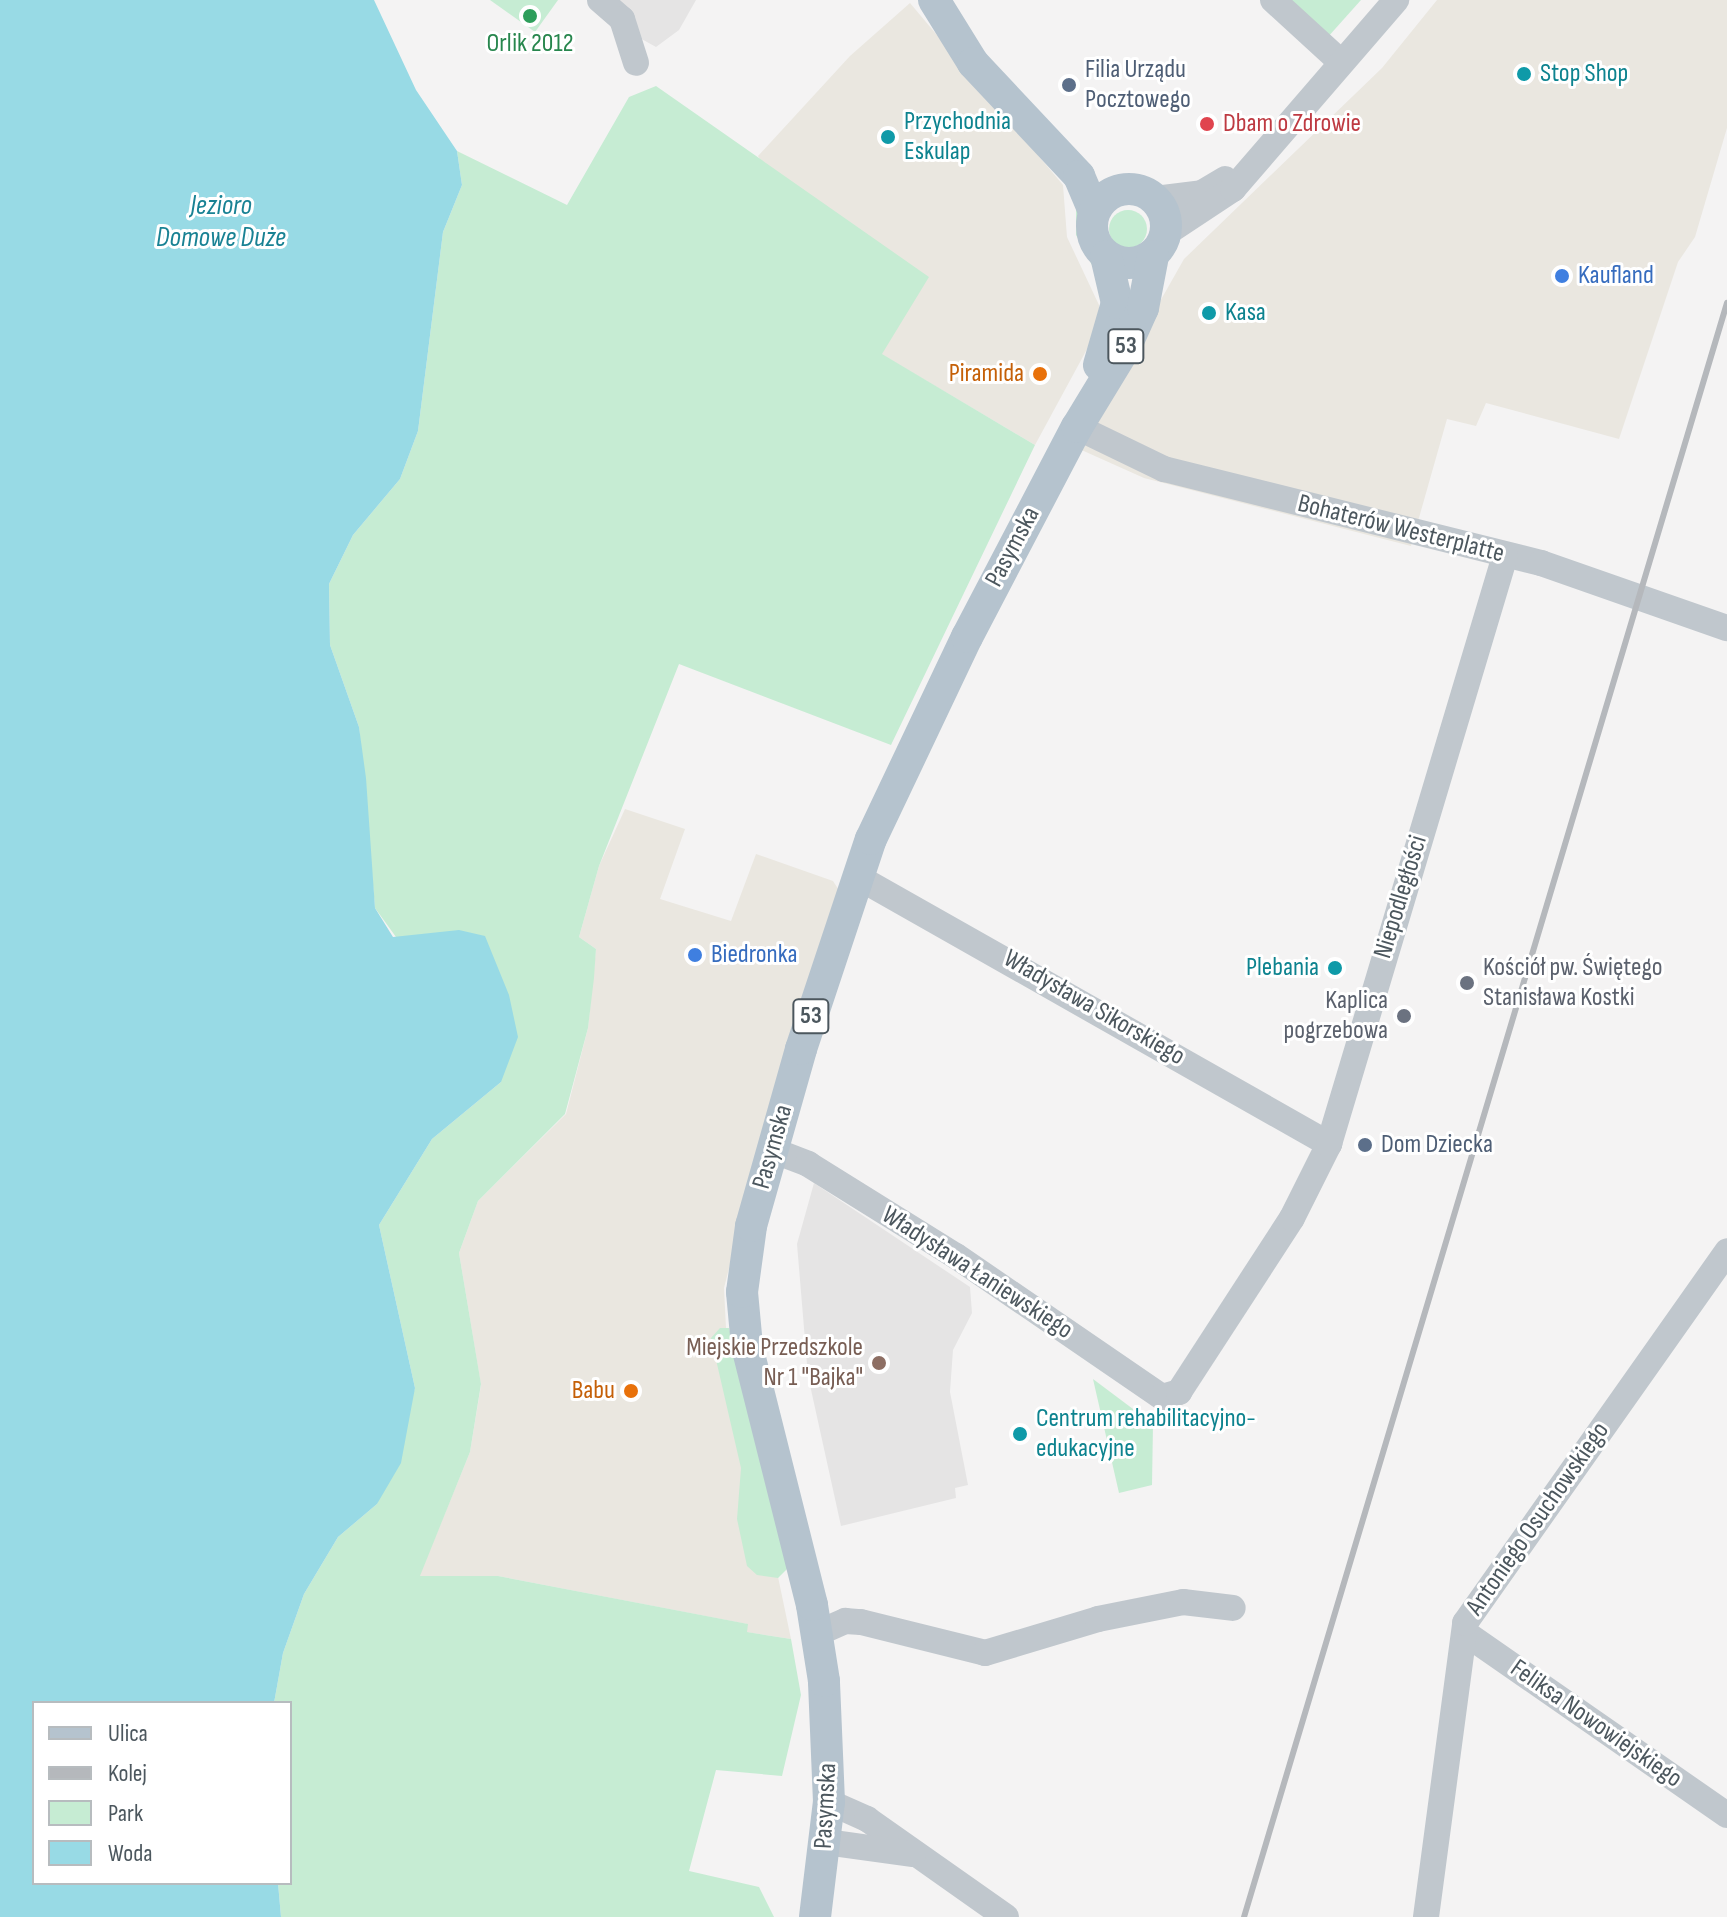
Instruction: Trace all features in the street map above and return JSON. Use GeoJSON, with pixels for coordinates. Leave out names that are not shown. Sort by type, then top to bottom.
{"type":"FeatureCollection","features":[{"type":"Feature","properties":{"kind":"main road","name":"53"},"geometry":{"type":"LineString","coordinates":[[934,0],[973,63],[1074,170],[1094,211],[1093,229],[1106,256]]}},
{"type":"Feature","properties":{"kind":"main road","name":"53"},"geometry":{"type":"LineString","coordinates":[[1003,93],[1124,189],[1155,199],[1161,207],[1159,245]]}},
{"type":"Feature","properties":{"kind":"main road"},"geometry":{"type":"LineString","coordinates":[[1094,211],[1104,198],[1124,189]]}},
{"type":"Feature","properties":{"kind":"main road"},"geometry":{"type":"LineString","coordinates":[[1106,256],[1134,264],[1159,245]]}},
{"type":"Feature","properties":{"kind":"main road","name":"Pasymska"},"geometry":{"type":"LineString","coordinates":[[815,1917],[829,1802],[818,1633],[742,1311],[749,1237],[772,1150],[856,876],[924,720],[1077,427],[1143,308],[1159,245]]}},
{"type":"Feature","properties":{"kind":"main road","name":"Pasymska"},"geometry":{"type":"LineString","coordinates":[[1077,427],[1117,303],[1106,256]]}},
{"type":"Feature","properties":{"kind":"street"},"geometry":{"type":"LineString","coordinates":[[600,0],[622,19],[636,63]]}},
{"type":"Feature","properties":{"kind":"street"},"geometry":{"type":"LineString","coordinates":[[1273,0],[1341,62]]}},
{"type":"Feature","properties":{"kind":"street"},"geometry":{"type":"LineString","coordinates":[[1159,245],[1233,189],[1265,146],[1396,0]]}},
{"type":"Feature","properties":{"kind":"street"},"geometry":{"type":"LineString","coordinates":[[1155,199],[1202,193],[1265,146]]}},
{"type":"Feature","properties":{"kind":"street","name":"Bohaterów Westerplatte"},"geometry":{"type":"LineString","coordinates":[[1077,427],[1164,469],[1604,582],[1727,628]]}},
{"type":"Feature","properties":{"kind":"street","name":"Niepodległości"},"geometry":{"type":"LineString","coordinates":[[1179,1392],[1292,1218],[1329,1144],[1505,556]]}},
{"type":"Feature","properties":{"kind":"street","name":"Władysława Sikorskiego"},"geometry":{"type":"LineString","coordinates":[[856,876],[1329,1144]]}},
{"type":"Feature","properties":{"kind":"street","name":"Władysława Łaniewskiego"},"geometry":{"type":"LineString","coordinates":[[772,1150],[808,1164],[956,1256],[1162,1397],[1179,1392]]}},
{"type":"Feature","properties":{"kind":"street","name":"Antoniego Osuchowskiego"},"geometry":{"type":"LineString","coordinates":[[1426,1917],[1469,1614],[1727,1251]]}},
{"type":"Feature","properties":{"kind":"street"},"geometry":{"type":"LineString","coordinates":[[818,1633],[845,1621],[861,1622],[985,1653],[1098,1619],[1183,1602],[1233,1608]]}},
{"type":"Feature","properties":{"kind":"street","name":"Feliksa Nowowiejskiego"},"geometry":{"type":"LineString","coordinates":[[1465,1633],[1727,1815]]}},
{"type":"Feature","properties":{"kind":"street"},"geometry":{"type":"LineString","coordinates":[[829,1802],[867,1819],[1006,1917]]}},
{"type":"Feature","properties":{"kind":"street"},"geometry":{"type":"LineString","coordinates":[[826,1842],[922,1855]]}},
{"type":"Feature","properties":{"kind":"shaded area"},"geometry":{"type":"Polygon","coordinates":[[[617,0],[696,0],[679,30],[656,47],[638,37],[617,0]]]}},
{"type":"Feature","properties":{"kind":"shaded area"},"geometry":{"type":"Polygon","coordinates":[[[1437,0],[1727,0],[1727,128],[1695,237],[1678,262],[1619,439],[1486,403],[1476,426],[1447,419],[1411,546],[1144,478],[1077,448],[1184,259],[1382,68],[1437,0]]]}},
{"type":"Feature","properties":{"kind":"shaded area"},"geometry":{"type":"Polygon","coordinates":[[[910,3],[1063,185],[1067,237],[1099,305],[1099,327],[1035,445],[881,354],[758,156],[850,56],[910,3]]]}},
{"type":"Feature","properties":{"kind":"shaded area"},"geometry":{"type":"Polygon","coordinates":[[[625,809],[685,829],[660,899],[731,921],[756,854],[833,881],[846,901],[756,1162],[724,1288],[726,1328],[791,1639],[746,1632],[747,1624],[498,1576],[419,1577],[470,1452],[481,1385],[459,1253],[478,1201],[566,1114],[588,1028],[596,949],[579,937],[599,866],[625,809]]]}},
{"type":"Feature","properties":{"kind":"shaded area","name":"Miejskie Przedszkole Nr 1 \"Bajka\""},"geometry":{"type":"Polygon","coordinates":[[[814,1183],[970,1287],[972,1313],[953,1350],[950,1392],[968,1485],[955,1488],[956,1498],[841,1526],[808,1376],[797,1244],[814,1183]]]}},
{"type":"Feature","properties":{"kind":"green space","name":"Orlik 2012"},"geometry":{"type":"Polygon","coordinates":[[[490,0],[558,0],[535,32],[490,0]]]}},
{"type":"Feature","properties":{"kind":"green space"},"geometry":{"type":"Polygon","coordinates":[[[1284,0],[1361,0],[1327,38],[1284,0]]]}},
{"type":"Feature","properties":{"kind":"green space"},"geometry":{"type":"Polygon","coordinates":[[[656,86],[929,277],[882,354],[1035,445],[891,745],[679,664],[599,866],[579,937],[596,949],[594,978],[588,1028],[565,1114],[478,1201],[459,1253],[481,1384],[470,1452],[420,1576],[498,1576],[748,1624],[747,1632],[791,1639],[801,1695],[782,1776],[716,1770],[689,1871],[759,1887],[774,1917],[281,1917],[278,1885],[292,1885],[292,1701],[274,1701],[283,1653],[304,1594],[338,1537],[377,1504],[415,1388],[379,1225],[432,1139],[501,1082],[375,908],[359,727],[330,645],[329,584],[353,535],[400,479],[418,431],[443,232],[462,185],[457,151],[567,205],[629,97],[656,86]]]}},
{"type":"Feature","properties":{"kind":"green space"},"geometry":{"type":"Polygon","coordinates":[[[1076,192],[1083,206],[1083,241],[1097,264],[1100,280],[1076,235],[1076,192]]]}},
{"type":"Feature","properties":{"kind":"green space"},"geometry":{"type":"Polygon","coordinates":[[[1128,210],[1142,215],[1147,229],[1142,243],[1128,248],[1114,243],[1109,229],[1114,215],[1128,210]]]}},
{"type":"Feature","properties":{"kind":"green space"},"geometry":{"type":"Polygon","coordinates":[[[720,1328],[729,1328],[789,1567],[778,1578],[757,1575],[747,1566],[737,1519],[741,1468],[711,1338],[720,1328]]]}},
{"type":"Feature","properties":{"kind":"green space"},"geometry":{"type":"Polygon","coordinates":[[[1093,1379],[1153,1424],[1152,1485],[1119,1493],[1093,1379]]]}},
{"type":"Feature","properties":{"kind":"water","name":"Jezioro Domowe Duże"},"geometry":{"type":"Polygon","coordinates":[[[0,0],[374,0],[416,90],[457,151],[462,185],[443,232],[418,431],[400,479],[353,535],[329,584],[330,645],[359,727],[366,778],[375,908],[393,937],[459,930],[485,936],[509,995],[518,1037],[501,1082],[432,1139],[379,1225],[415,1388],[401,1463],[377,1504],[338,1537],[304,1594],[283,1653],[274,1701],[32,1701],[32,1885],[278,1885],[281,1917],[0,1917],[0,0]]]}},
{"type":"Feature","properties":{"kind":"railway"},"geometry":{"type":"LineString","coordinates":[[1244,1917],[1727,303]]}},
{"type":"Feature","properties":{"kind":"place","name":"Orlik 2012"},"geometry":{"type":"Point","coordinates":[530,16]}},
{"type":"Feature","properties":{"kind":"place","name":"Stop Shop"},"geometry":{"type":"Point","coordinates":[1524,74]}},
{"type":"Feature","properties":{"kind":"place","name":"Filia Urządu Pocztowego"},"geometry":{"type":"Point","coordinates":[1069,85]}},
{"type":"Feature","properties":{"kind":"place","name":"Dbam o Zdrowie"},"geometry":{"type":"Point","coordinates":[1207,124]}},
{"type":"Feature","properties":{"kind":"place","name":"Przychodnia Eskulap"},"geometry":{"type":"Point","coordinates":[888,137]}},
{"type":"Feature","properties":{"kind":"place","name":"Kaufland"},"geometry":{"type":"Point","coordinates":[1562,276]}},
{"type":"Feature","properties":{"kind":"place","name":"Kasa"},"geometry":{"type":"Point","coordinates":[1209,313]}},
{"type":"Feature","properties":{"kind":"place","name":"Piramida"},"geometry":{"type":"Point","coordinates":[1040,374]}},
{"type":"Feature","properties":{"kind":"place","name":"Biedronka"},"geometry":{"type":"Point","coordinates":[695,955]}},
{"type":"Feature","properties":{"kind":"place","name":"Plebania"},"geometry":{"type":"Point","coordinates":[1335,968]}},
{"type":"Feature","properties":{"kind":"place","name":"Kościół pw. Świętego Stanisława Kostki"},"geometry":{"type":"Point","coordinates":[1467,983]}},
{"type":"Feature","properties":{"kind":"place","name":"Kaplica pogrzebowa"},"geometry":{"type":"Point","coordinates":[1404,1016]}},
{"type":"Feature","properties":{"kind":"place","name":"Dom Dziecka"},"geometry":{"type":"Point","coordinates":[1365,1145]}},
{"type":"Feature","properties":{"kind":"place","name":"Miejskie Przedszkole Nr 1 \"Bajka\""},"geometry":{"type":"Point","coordinates":[879,1363]}},
{"type":"Feature","properties":{"kind":"place","name":"Babu"},"geometry":{"type":"Point","coordinates":[631,1391]}},
{"type":"Feature","properties":{"kind":"place","name":"Centrum rehabilitacyjno- edukacyjne"},"geometry":{"type":"Point","coordinates":[1020,1434]}}]}
